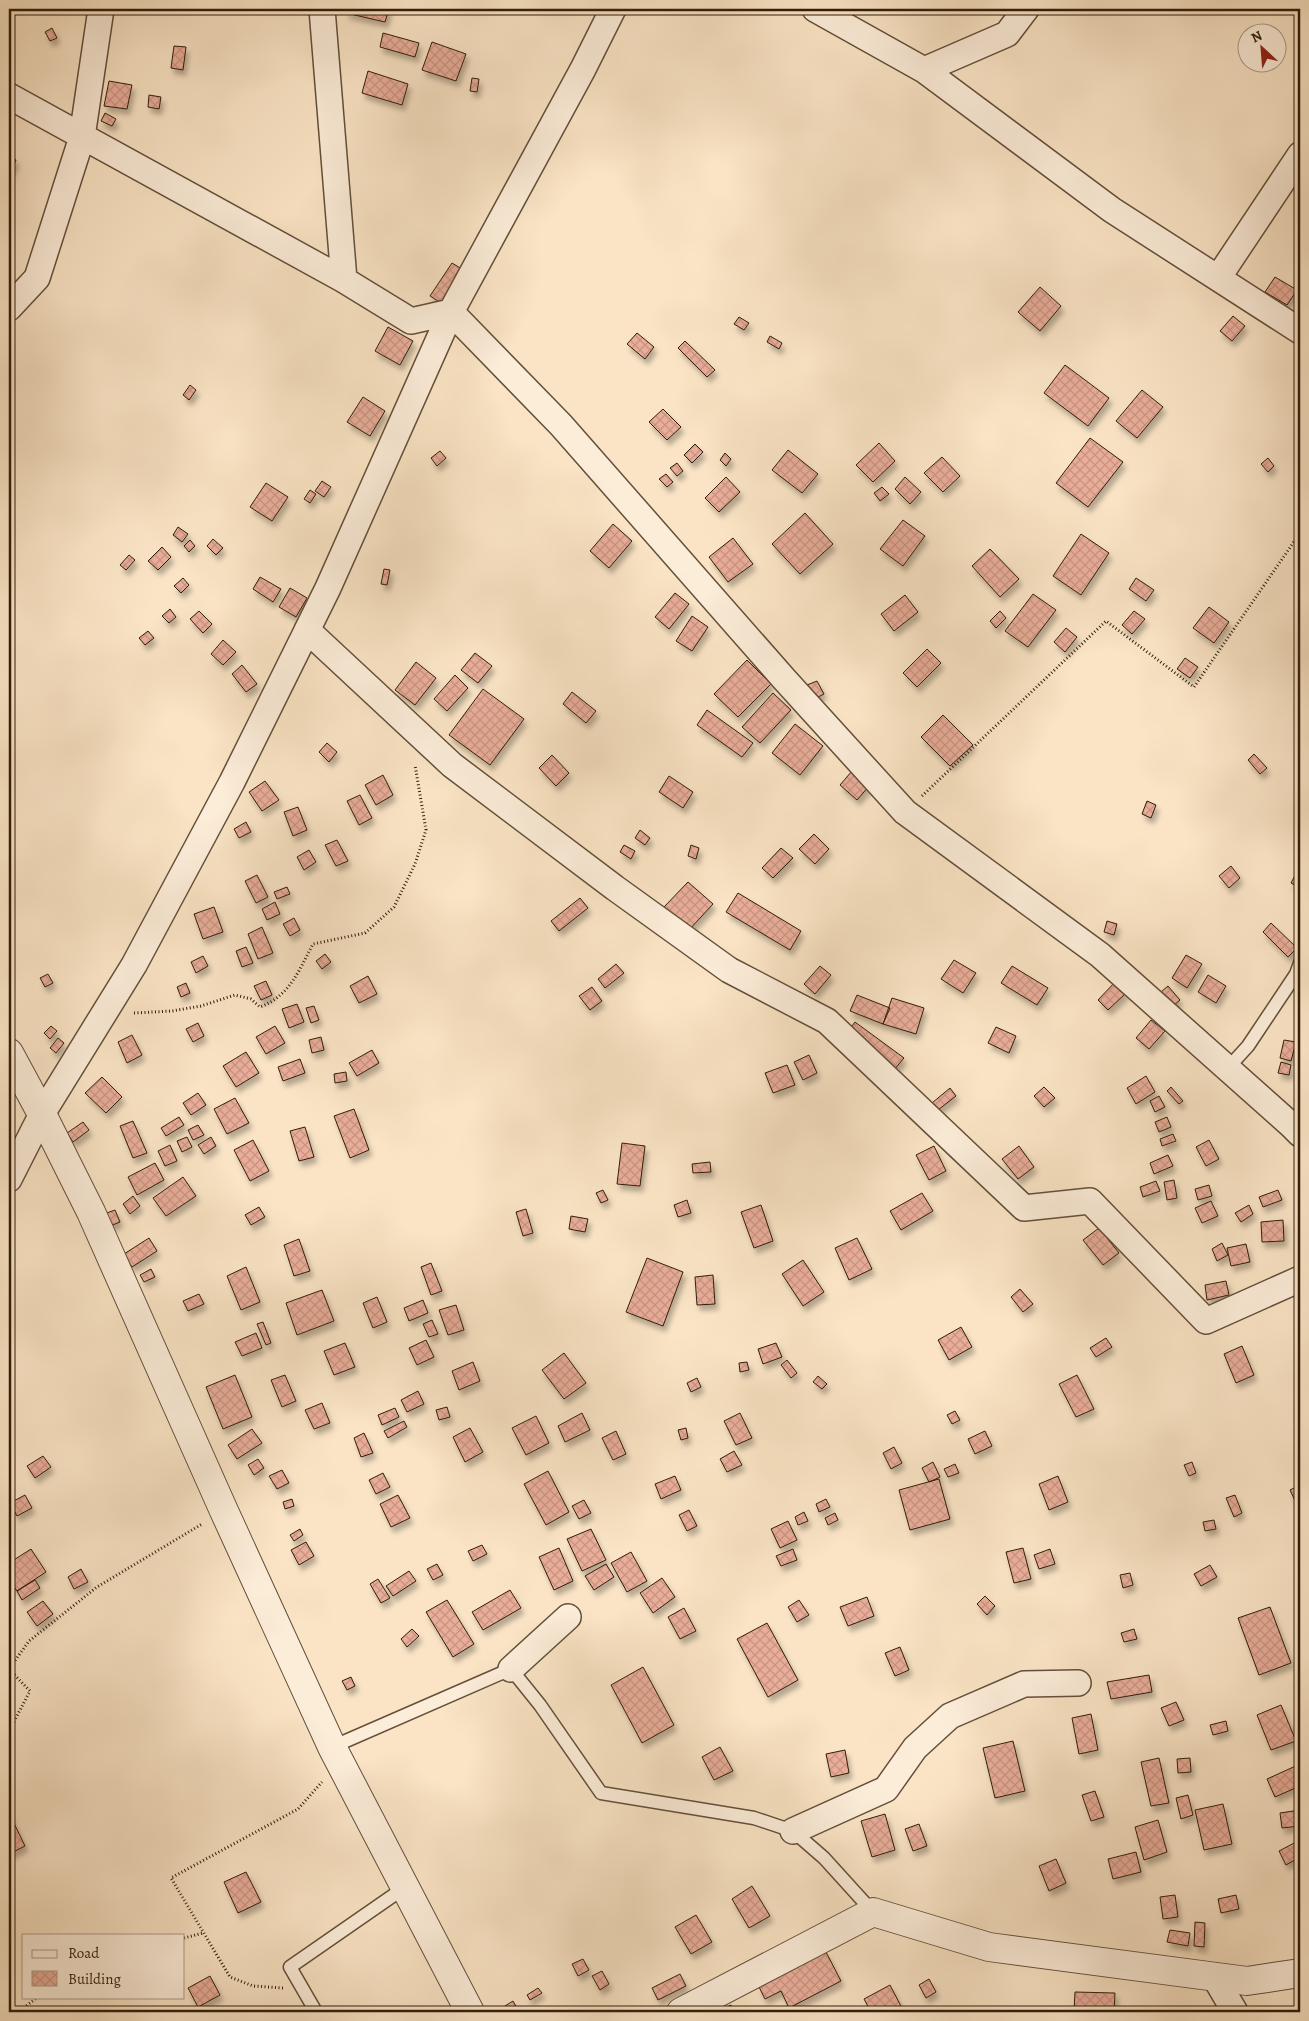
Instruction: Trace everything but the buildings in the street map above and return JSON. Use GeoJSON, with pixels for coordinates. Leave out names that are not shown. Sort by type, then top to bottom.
{"type":"FeatureCollection","features":[{"type":"Feature","properties":{"kind":"street"},"geometry":{"type":"LineString","coordinates":[[9,308],[37,278],[82,137],[101,9]]}},
{"type":"Feature","properties":{"kind":"street"},"geometry":{"type":"LineString","coordinates":[[322,9],[344,280]]}},
{"type":"Feature","properties":{"kind":"street"},"geometry":{"type":"LineString","coordinates":[[9,1178],[42,1114],[134,965],[222,799],[328,588],[451,312],[583,69],[613,9]]}},
{"type":"Feature","properties":{"kind":"street"},"geometry":{"type":"LineString","coordinates":[[815,9],[924,70],[1112,210],[1300,331]]}},
{"type":"Feature","properties":{"kind":"street"},"geometry":{"type":"LineString","coordinates":[[924,70],[1007,34],[1026,9]]}},
{"type":"Feature","properties":{"kind":"street"},"geometry":{"type":"LineString","coordinates":[[9,96],[344,280],[411,321],[451,312]]}},
{"type":"Feature","properties":{"kind":"street"},"geometry":{"type":"LineString","coordinates":[[1218,278],[1300,154]]}},
{"type":"Feature","properties":{"kind":"street"},"geometry":{"type":"LineString","coordinates":[[451,312],[561,424],[785,680],[905,812],[1100,955],[1300,1134]]}},
{"type":"Feature","properties":{"kind":"street"},"geometry":{"type":"LineString","coordinates":[[307,630],[452,765],[608,883],[729,970],[827,1022],[1024,1208],[1090,1200],[1206,1321],[1300,1279]]}},
{"type":"Feature","properties":{"kind":"street"},"geometry":{"type":"LineString","coordinates":[[9,1053],[92,1212],[224,1511],[335,1755],[470,2012]]}},
{"type":"Feature","properties":{"kind":"street"},"geometry":{"type":"LineString","coordinates":[[511,1668],[568,1617]]}},
{"type":"Feature","properties":{"kind":"street"},"geometry":{"type":"LineString","coordinates":[[793,1830],[886,1789],[915,1748],[950,1716],[1024,1684],[1078,1682]]}},
{"type":"Feature","properties":{"kind":"street"},"geometry":{"type":"LineString","coordinates":[[681,2012],[873,1912],[989,1947],[1246,1981],[1300,1974]]}},
{"type":"Feature","properties":{"kind":"street"},"geometry":{"type":"LineString","coordinates":[[1214,1976],[1235,2012]]}},
{"type":"Feature","properties":{"kind":"lane"},"geometry":{"type":"LineString","coordinates":[[1227,1069],[1248,1046],[1296,974],[1300,963]]}},
{"type":"Feature","properties":{"kind":"lane"},"geometry":{"type":"LineString","coordinates":[[335,1755],[511,1668],[540,1705],[601,1793],[754,1818],[793,1830],[824,1858],[873,1912]]}},
{"type":"Feature","properties":{"kind":"lane"},"geometry":{"type":"LineString","coordinates":[[316,2012],[290,1967],[404,1888]]}},
{"type":"Feature","properties":{"kind":"path"},"geometry":{"type":"LineString","coordinates":[[905,812],[1106,621],[1194,687],[1300,533]]}},
{"type":"Feature","properties":{"kind":"path"},"geometry":{"type":"LineString","coordinates":[[103,1015],[172,1011],[201,1006],[235,995],[251,999],[260,1007],[271,1003],[284,993],[314,944],[365,932],[394,907],[416,864],[426,830],[415,763]]}},
{"type":"Feature","properties":{"kind":"path"},"geometry":{"type":"LineString","coordinates":[[9,1731],[30,1691],[9,1669],[29,1641],[97,1587],[224,1511]]}},
{"type":"Feature","properties":{"kind":"path"},"geometry":{"type":"LineString","coordinates":[[303,1990],[254,1986],[230,1977],[171,1878],[298,1809],[335,1755]]}},
{"type":"Feature","properties":{"kind":"path"},"geometry":{"type":"LineString","coordinates":[[185,1938],[203,1933]]}},
{"type":"Feature","properties":{"kind":"path"},"geometry":{"type":"LineString","coordinates":[[18,2012],[37,1998]]}}]}
